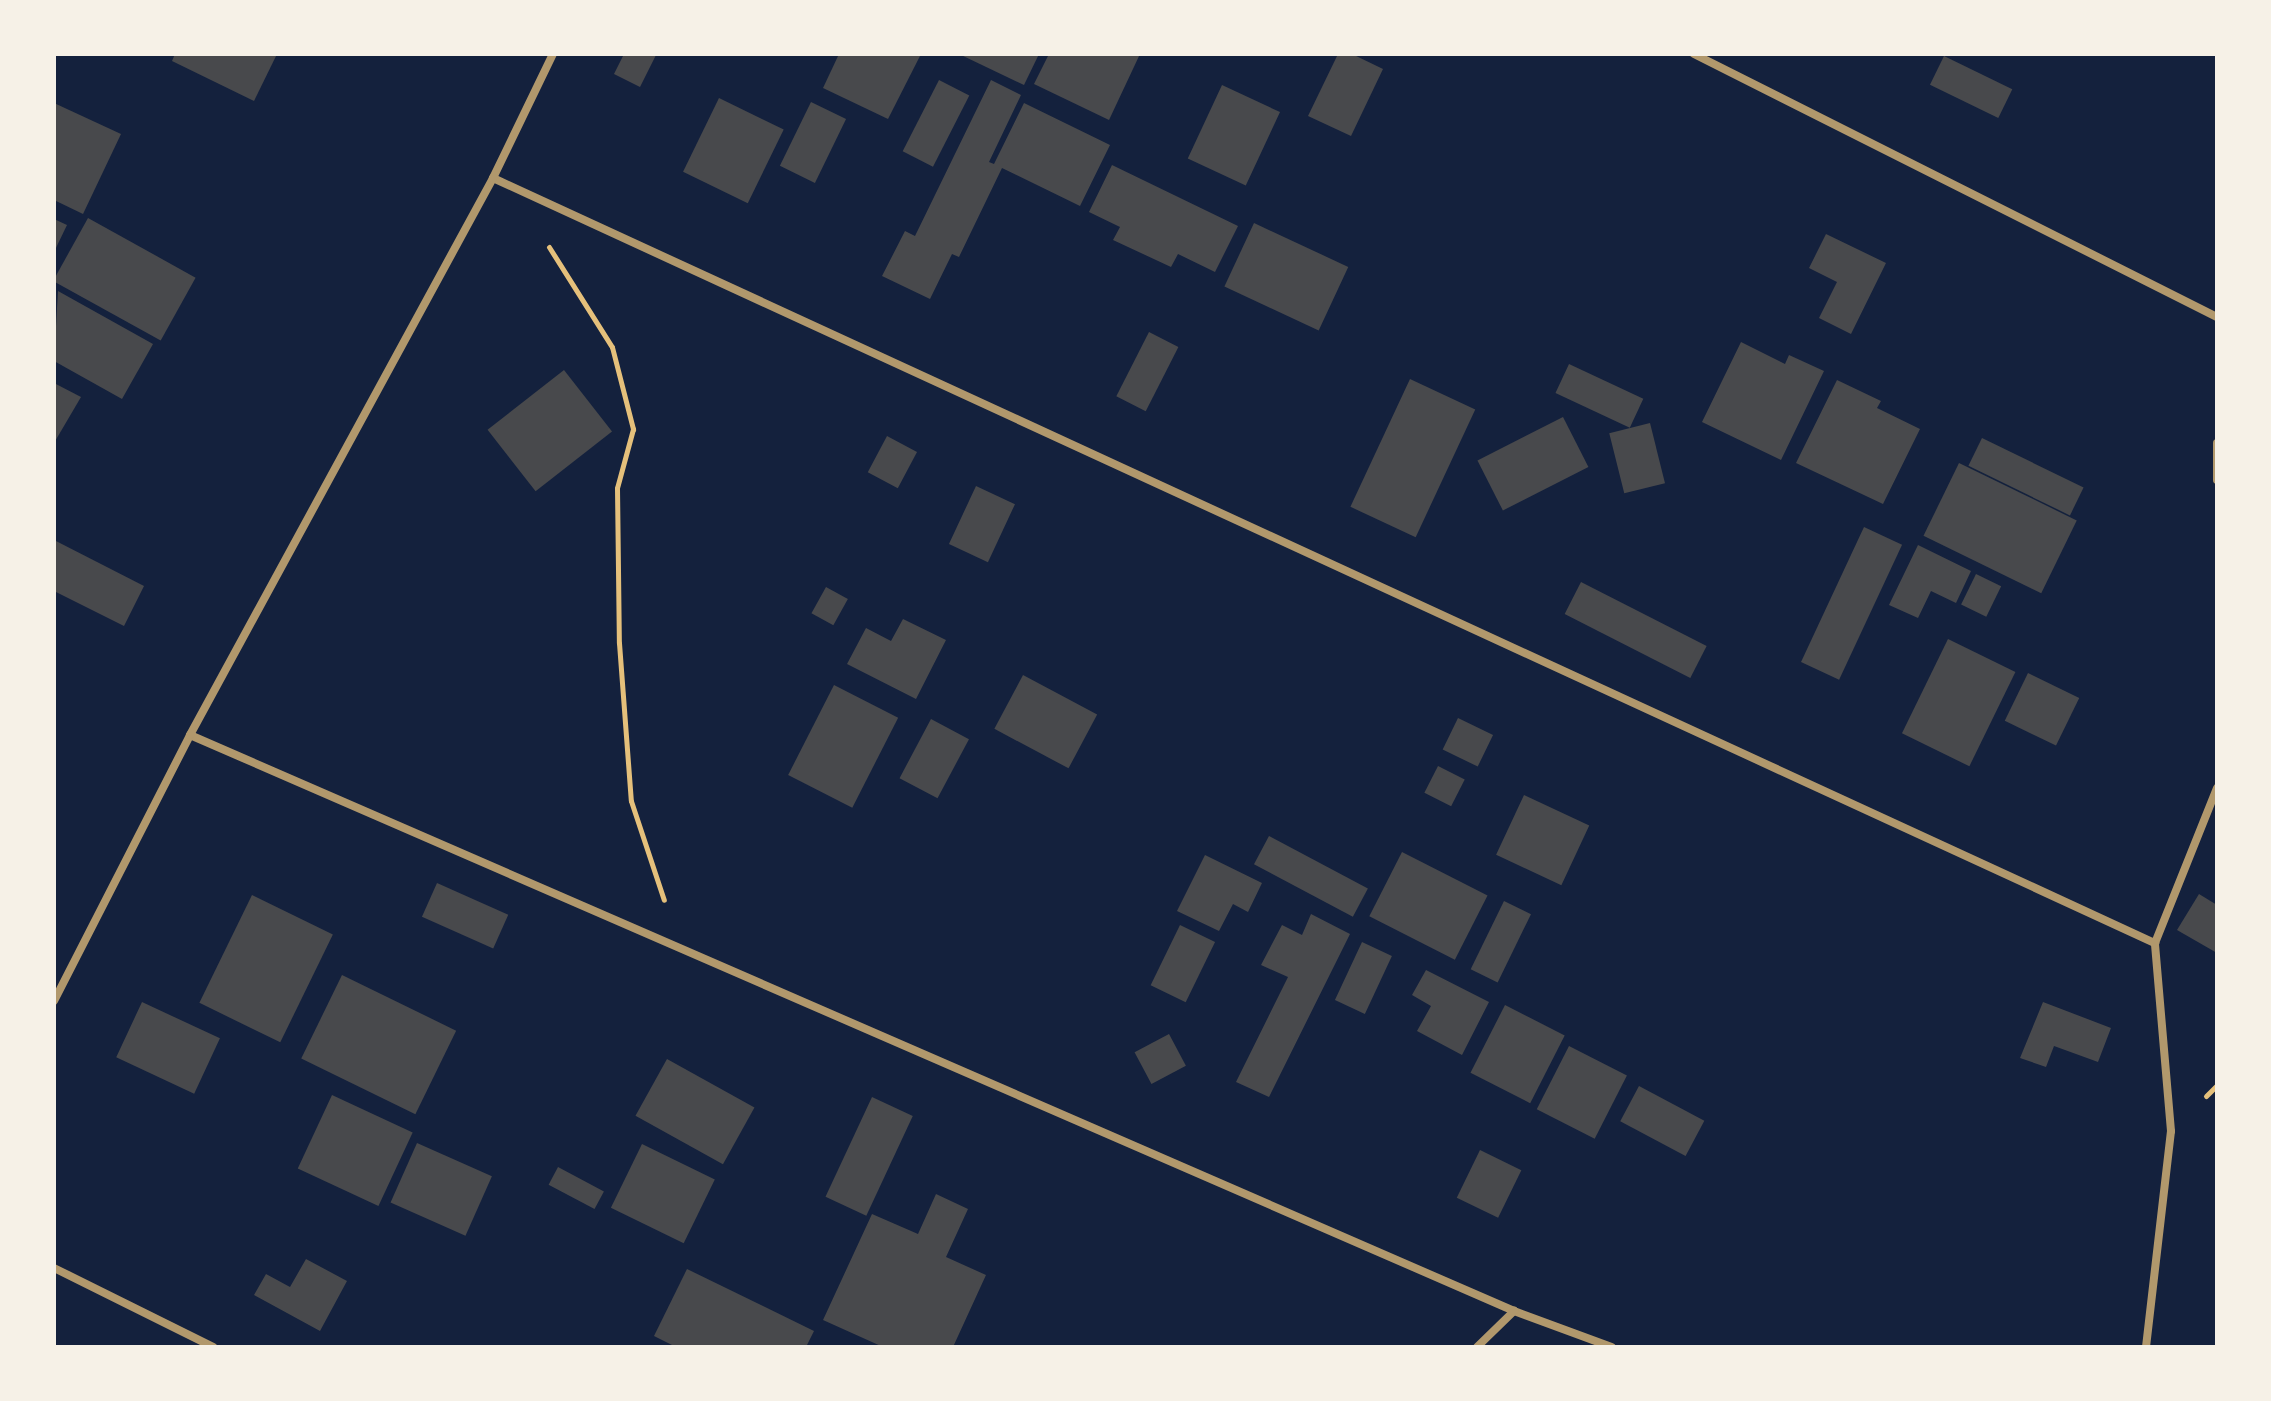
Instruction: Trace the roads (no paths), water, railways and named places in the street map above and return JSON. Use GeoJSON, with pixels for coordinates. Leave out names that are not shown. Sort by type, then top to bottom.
{"type":"FeatureCollection","features":[{"type":"Feature","properties":{"kind":"street"},"geometry":{"type":"LineString","coordinates":[[54,1001],[190,735],[493,178],[553,54]]}},
{"type":"Feature","properties":{"kind":"street"},"geometry":{"type":"LineString","coordinates":[[1694,54],[2217,317]]}},
{"type":"Feature","properties":{"kind":"street"},"geometry":{"type":"LineString","coordinates":[[493,178],[2155,943]]}},
{"type":"Feature","properties":{"kind":"street"},"geometry":{"type":"LineString","coordinates":[[2217,443],[2217,480]]}},
{"type":"Feature","properties":{"kind":"street"},"geometry":{"type":"LineString","coordinates":[[190,735],[1514,1311],[1612,1347]]}},
{"type":"Feature","properties":{"kind":"street"},"geometry":{"type":"LineString","coordinates":[[2146,1347],[2171,1131],[2155,943],[2217,788]]}},
{"type":"Feature","properties":{"kind":"street"},"geometry":{"type":"LineString","coordinates":[[54,1268],[213,1347]]}},
{"type":"Feature","properties":{"kind":"street"},"geometry":{"type":"LineString","coordinates":[[1477,1347],[1514,1311]]}}]}
